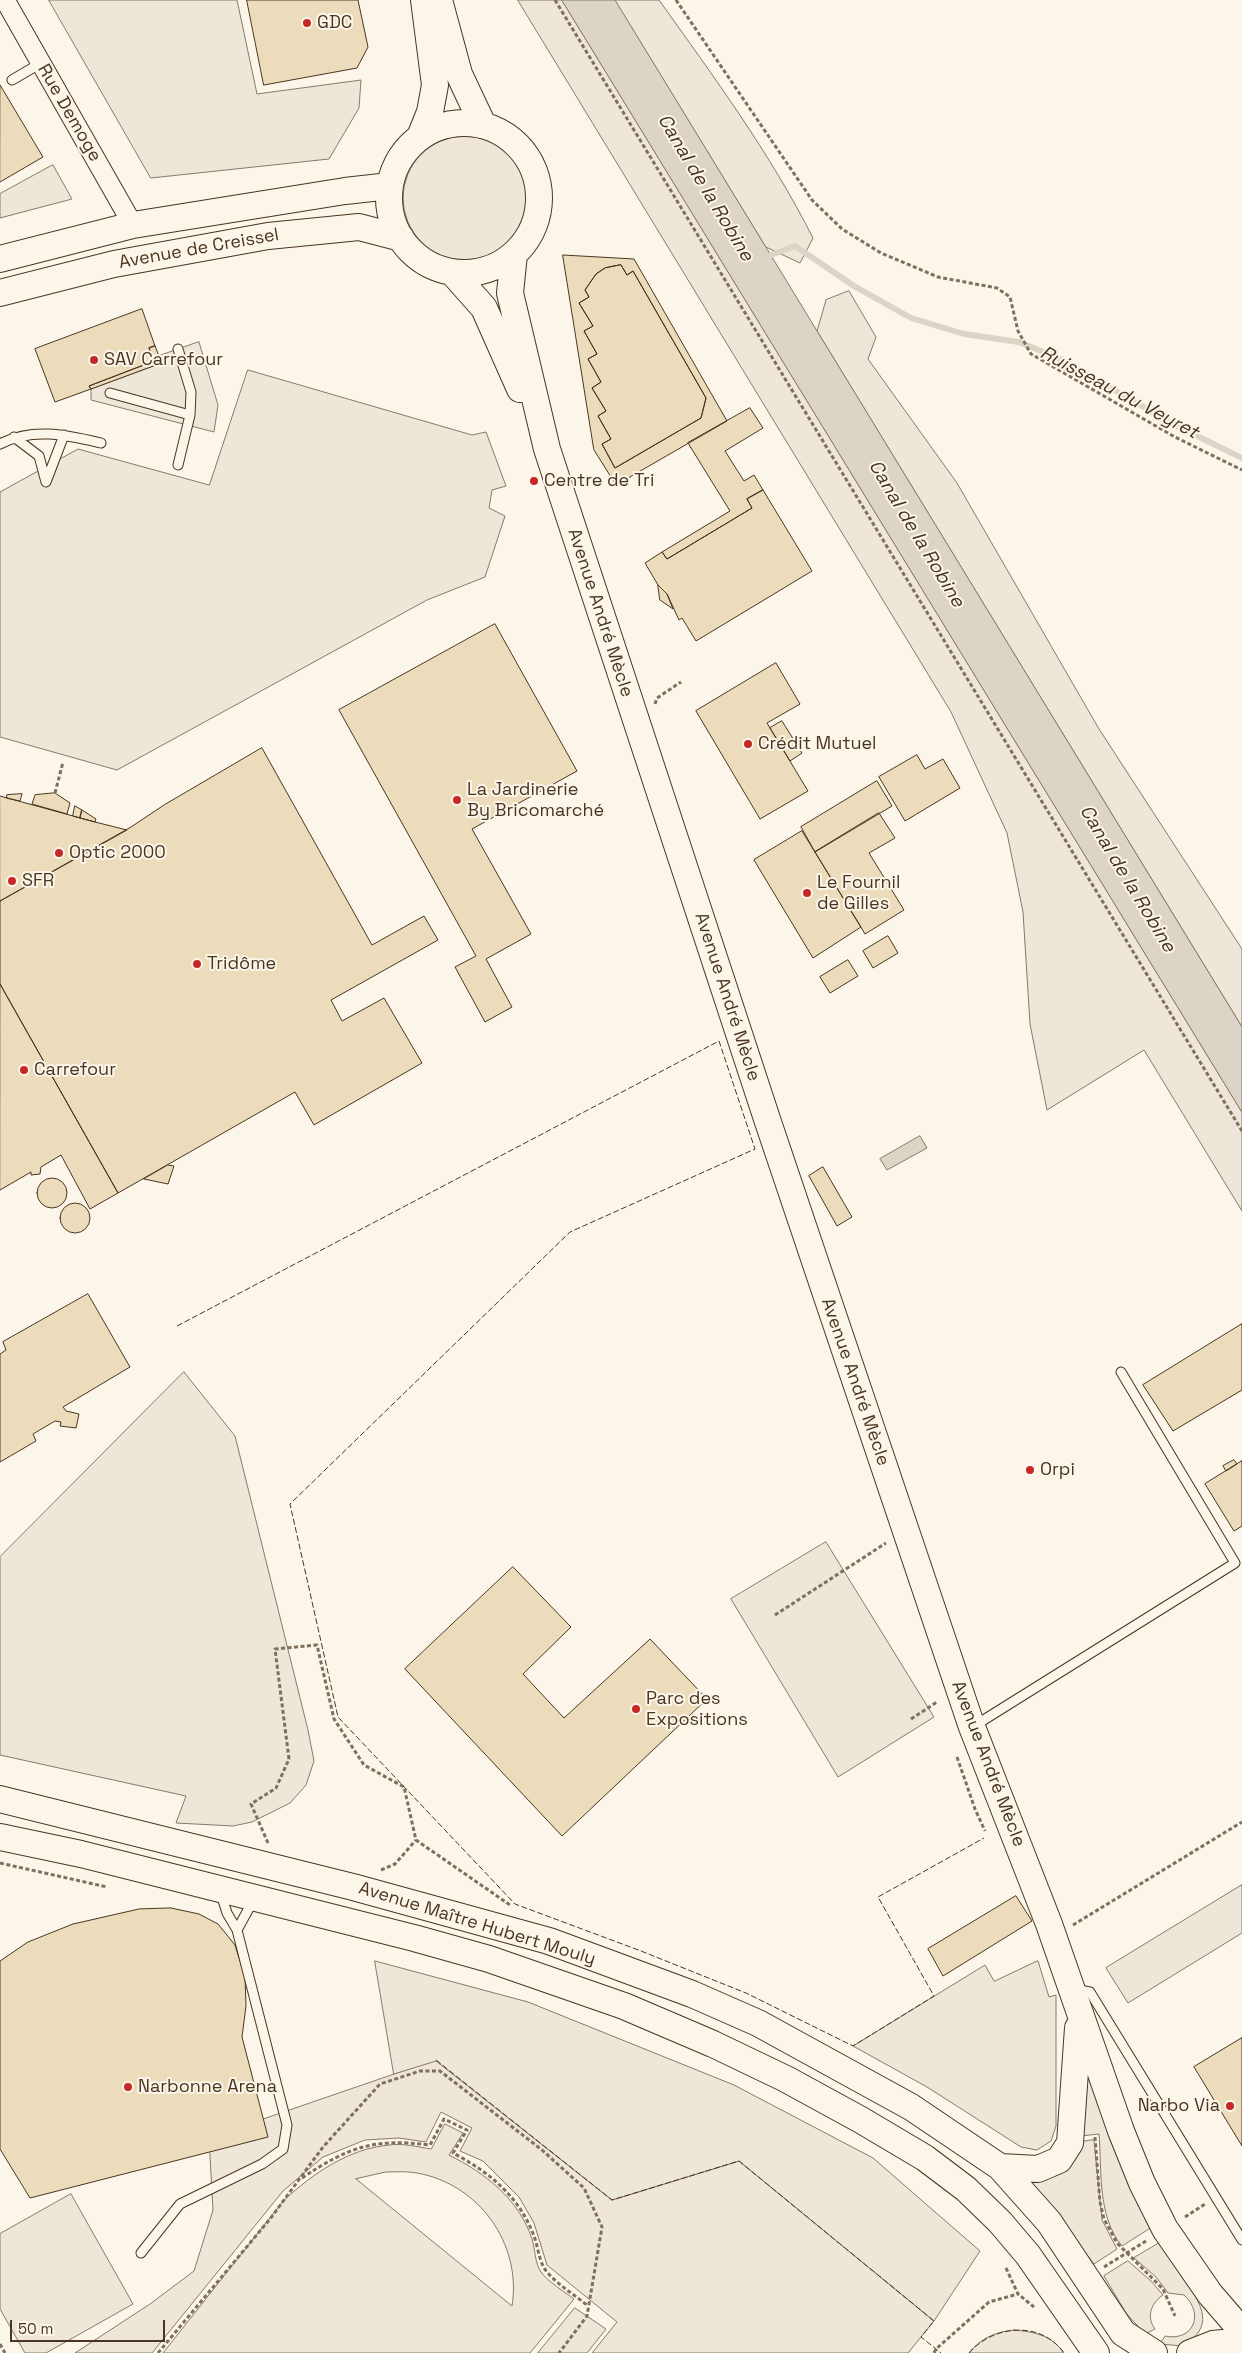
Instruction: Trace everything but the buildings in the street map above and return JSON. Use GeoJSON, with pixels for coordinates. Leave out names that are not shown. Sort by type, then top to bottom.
{"type":"FeatureCollection","features":[{"type":"Feature","properties":{"kind":"street","name":"Rue Demoge"},"geometry":{"type":"LineString","coordinates":[[5,0],[133,225]]}},
{"type":"Feature","properties":{"kind":"street"},"geometry":{"type":"LineString","coordinates":[[420,137],[430,112],[436,85],[424,0]]}},
{"type":"Feature","properties":{"kind":"street"},"geometry":{"type":"LineString","coordinates":[[439,0],[459,74],[484,125]]}},
{"type":"Feature","properties":{"kind":"street"},"geometry":{"type":"LineString","coordinates":[[461,123],[484,125],[505,134],[522,150],[534,169],[540,192],[538,215],[529,236],[514,254],[496,266],[475,272],[452,272],[432,265],[415,254],[401,238],[393,222],[390,186],[396,167],[406,151],[420,137],[440,127],[461,123]]}},
{"type":"Feature","properties":{"kind":"street","name":"Avenue de Creissel"},"geometry":{"type":"LineString","coordinates":[[0,259],[133,225],[345,191],[390,186]]}},
{"type":"Feature","properties":{"kind":"street","name":"Avenue de Creissel"},"geometry":{"type":"LineString","coordinates":[[0,293],[114,264],[268,236],[359,228],[401,238]]}},
{"type":"Feature","properties":{"kind":"street","name":"Avenue André Mècle"},"geometry":{"type":"LineString","coordinates":[[514,254],[510,293],[546,449],[758,1091],[972,1727],[1054,1938],[1080,1998],[1121,2131],[1142,2183],[1165,2229],[1210,2294],[1242,2331]]}},
{"type":"Feature","properties":{"kind":"street","name":"Avenue André Mècle"},"geometry":{"type":"LineString","coordinates":[[452,272],[484,308],[546,449]]}},
{"type":"Feature","properties":{"kind":"street","name":"Avenue Maître Hubert Mouly"},"geometry":{"type":"LineString","coordinates":[[0,1799],[353,1887],[550,1941],[683,1990],[758,2023],[903,2102],[1000,2167],[1048,2222],[1123,2332],[1154,2353]]}},
{"type":"Feature","properties":{"kind":"street","name":"Avenue Maître Hubert Mouly"},"geometry":{"type":"LineString","coordinates":[[0,1836],[81,1854],[220,1891],[414,1938],[489,1959],[565,1984],[651,2017],[786,2079],[925,2158],[966,2189],[1000,2222],[1057,2296],[1084,2339],[1096,2353]]}},
{"type":"Feature","properties":{"kind":"street"},"geometry":{"type":"LineString","coordinates":[[1000,2167],[1038,2169],[1052,2163],[1058,2160],[1072,2136],[1080,1998]]}},
{"type":"Feature","properties":{"kind":"street"},"geometry":{"type":"LineString","coordinates":[[1210,2294],[1209,2320],[1201,2348],[1242,2341]]}},
{"type":"Feature","properties":{"kind":"lane"},"geometry":{"type":"LineString","coordinates":[[12,80],[41,63]]}},
{"type":"Feature","properties":{"kind":"lane"},"geometry":{"type":"LineString","coordinates":[[178,350],[191,392],[190,415],[178,465]]}},
{"type":"Feature","properties":{"kind":"lane"},"geometry":{"type":"LineString","coordinates":[[110,392],[190,415]]}},
{"type":"Feature","properties":{"kind":"lane"},"geometry":{"type":"LineString","coordinates":[[0,444],[14,437],[41,433],[64,435],[101,443]]}},
{"type":"Feature","properties":{"kind":"lane"},"geometry":{"type":"LineString","coordinates":[[14,437],[39,456],[46,482],[64,435]]}},
{"type":"Feature","properties":{"kind":"lane"},"geometry":{"type":"LineString","coordinates":[[972,1727],[1235,1564],[1122,1372]]}},
{"type":"Feature","properties":{"kind":"lane"},"geometry":{"type":"LineString","coordinates":[[141,2253],[180,2204],[262,2164],[283,2149],[286,2125],[237,1930],[227,1913],[220,1891]]}},
{"type":"Feature","properties":{"kind":"lane"},"geometry":{"type":"LineString","coordinates":[[237,1930],[254,1898]]}},
{"type":"Feature","properties":{"kind":"lane"},"geometry":{"type":"LineString","coordinates":[[1080,1998],[1216,2198],[1242,2240]]}},
{"type":"Feature","properties":{"kind":"path"},"geometry":{"type":"LineString","coordinates":[[555,0],[1242,1131]]}},
{"type":"Feature","properties":{"kind":"path"},"geometry":{"type":"LineString","coordinates":[[676,0],[812,200],[842,229],[881,253],[938,277],[997,288],[1010,297],[1018,331],[1031,354],[1175,437],[1242,470]]}},
{"type":"Feature","properties":{"kind":"path"},"geometry":{"type":"LineString","coordinates":[[55,793],[63,762]]}},
{"type":"Feature","properties":{"kind":"path"},"geometry":{"type":"LineString","coordinates":[[775,1615],[886,1544]]}},
{"type":"Feature","properties":{"kind":"path"},"geometry":{"type":"LineString","coordinates":[[270,1846],[251,1804],[276,1788],[289,1759],[275,1649],[316,1645],[334,1719],[364,1765],[404,1787],[416,1840],[510,1905],[519,1908]]}},
{"type":"Feature","properties":{"kind":"path"},"geometry":{"type":"LineString","coordinates":[[911,1719],[937,1702]]}},
{"type":"Feature","properties":{"kind":"path"},"geometry":{"type":"LineString","coordinates":[[1054,1938],[1242,1822]]}},
{"type":"Feature","properties":{"kind":"path"},"geometry":{"type":"LineString","coordinates":[[376,1872],[395,1864],[416,1840]]}},
{"type":"Feature","properties":{"kind":"path"},"geometry":{"type":"LineString","coordinates":[[0,1864],[114,1888]]}},
{"type":"Feature","properties":{"kind":"path"},"geometry":{"type":"LineString","coordinates":[[158,2353],[270,2219],[323,2148],[380,2084],[420,2071],[440,2071],[542,2150],[584,2188],[602,2227],[587,2316],[559,2353]]}},
{"type":"Feature","properties":{"kind":"path"},"geometry":{"type":"LineString","coordinates":[[299,2180],[325,2162],[366,2145],[399,2141],[430,2145],[444,2119],[467,2130],[453,2153],[482,2168],[504,2189],[521,2210],[530,2227],[545,2271],[589,2306]]}},
{"type":"Feature","properties":{"kind":"path"},"geometry":{"type":"LineString","coordinates":[[1072,2136],[1096,2137],[1100,2202],[1104,2219],[1117,2243],[1163,2289],[1175,2316]]}},
{"type":"Feature","properties":{"kind":"path"},"geometry":{"type":"LineString","coordinates":[[1086,2278],[1216,2198]]}},
{"type":"Feature","properties":{"kind":"path"},"geometry":{"type":"LineString","coordinates":[[1002,2260],[1018,2294],[1036,2309],[1057,2296]]}},
{"type":"Feature","properties":{"kind":"path"},"geometry":{"type":"LineString","coordinates":[[934,2353],[936,2349],[989,2302],[1018,2294]]}},
{"type":"Feature","properties":{"kind":"path"},"geometry":{"type":"LineString","coordinates":[[0,2344],[5,2353]]}},
{"type":"Feature","properties":{"kind":"shaded area"},"geometry":{"type":"Polygon","coordinates":[[[49,0],[237,0],[257,94],[361,80],[359,108],[329,159],[151,178],[49,0]]]}},
{"type":"Feature","properties":{"kind":"shaded area"},"geometry":{"type":"Polygon","coordinates":[[[518,0],[562,0],[1242,1112],[1242,1211],[1144,1050],[1047,1110],[1030,1024],[1023,912],[1007,833],[951,712],[518,0]]]}},
{"type":"Feature","properties":{"kind":"shaded area"},"geometry":{"type":"Polygon","coordinates":[[[615,0],[659,0],[700,58],[779,176],[813,238],[800,263],[766,247],[615,0]]]}},
{"type":"Feature","properties":{"kind":"shaded area"},"geometry":{"type":"Polygon","coordinates":[[[465,136],[489,141],[509,154],[522,174],[527,198],[522,222],[509,242],[489,255],[465,260],[441,255],[421,242],[408,222],[403,198],[408,174],[421,154],[441,141],[465,136]]]}},
{"type":"Feature","properties":{"kind":"shaded area"},"geometry":{"type":"Polygon","coordinates":[[[53,165],[72,199],[0,218],[0,194],[53,165]]]}},
{"type":"Feature","properties":{"kind":"shaded area"},"geometry":{"type":"Polygon","coordinates":[[[849,291],[876,337],[868,359],[957,483],[1099,729],[1242,949],[1242,1027],[817,331],[826,300],[849,291]]]}},
{"type":"Feature","properties":{"kind":"shaded area"},"geometry":{"type":"Polygon","coordinates":[[[199,342],[218,405],[214,432],[91,400],[91,389],[156,365],[159,356],[199,342]]]}},
{"type":"Feature","properties":{"kind":"shaded area"},"geometry":{"type":"Polygon","coordinates":[[[248,370],[472,435],[486,432],[506,486],[492,490],[489,508],[505,516],[485,577],[427,600],[117,770],[0,737],[0,492],[78,449],[209,485],[248,370]]]}},
{"type":"Feature","properties":{"kind":"shaded area"},"geometry":{"type":"Polygon","coordinates":[[[184,1372],[235,1436],[314,1761],[306,1785],[290,1803],[252,1822],[233,1826],[176,1823],[186,1796],[0,1755],[0,1557],[184,1372]]]}},
{"type":"Feature","properties":{"kind":"shaded area"},"geometry":{"type":"Polygon","coordinates":[[[826,1542],[934,1717],[838,1777],[731,1599],[826,1542]]]}},
{"type":"Feature","properties":{"kind":"shaded area"},"geometry":{"type":"Polygon","coordinates":[[[1242,1885],[1242,1933],[1128,2003],[1106,1968],[1242,1885]]]}},
{"type":"Feature","properties":{"kind":"shaded area"},"geometry":{"type":"Polygon","coordinates":[[[375,1961],[528,2002],[734,2085],[873,2158],[980,2251],[934,2321],[739,2161],[612,2200],[436,2061],[394,2074],[375,1961]]]}},
{"type":"Feature","properties":{"kind":"shaded area"},"geometry":{"type":"Polygon","coordinates":[[[1038,1961],[1049,1997],[1056,1995],[1056,2126],[1051,2141],[1037,2150],[1021,2147],[927,2087],[853,2046],[985,1965],[994,1981],[1038,1961]]]}},
{"type":"Feature","properties":{"kind":"shaded area"},"geometry":{"type":"Polygon","coordinates":[[[436,2060],[612,2200],[739,2161],[934,2321],[908,2353],[592,2353],[617,2322],[547,2265],[534,2223],[519,2197],[483,2161],[460,2151],[472,2128],[441,2112],[426,2142],[399,2138],[365,2140],[323,2157],[283,2191],[152,2353],[75,2353],[150,2304],[194,2271],[213,2210],[209,2138],[436,2060]]]}},
{"type":"Feature","properties":{"kind":"shaded area"},"geometry":{"type":"Polygon","coordinates":[[[1085,2069],[1152,2227],[1122,2246],[1108,2221],[1105,2207],[1102,2192],[1099,2134],[1081,2136],[1085,2069]]]}},
{"type":"Feature","properties":{"kind":"shaded area"},"geometry":{"type":"Polygon","coordinates":[[[445,2124],[463,2133],[449,2155],[488,2179],[510,2200],[519,2212],[532,2239],[539,2269],[552,2283],[574,2299],[530,2353],[163,2353],[284,2200],[307,2181],[332,2164],[360,2151],[374,2147],[400,2144],[431,2149],[445,2124]],[[386,2172],[356,2179],[512,2306],[513,2283],[510,2261],[503,2240],[492,2220],[477,2204],[459,2190],[439,2179],[413,2172],[386,2172]]]}},
{"type":"Feature","properties":{"kind":"shaded area"},"geometry":{"type":"Polygon","coordinates":[[[1094,2140],[1102,2220],[1117,2249],[1094,2264],[1029,2181],[1079,2142],[1094,2140]]]}},
{"type":"Feature","properties":{"kind":"shaded area"},"geometry":{"type":"Polygon","coordinates":[[[71,2194],[133,2304],[46,2353],[25,2353],[0,2309],[0,2234],[71,2194]]]}},
{"type":"Feature","properties":{"kind":"shaded area"},"geometry":{"type":"Polygon","coordinates":[[[1161,2242],[1201,2307],[1202,2323],[1199,2331],[1183,2346],[1160,2344],[1165,2336],[1175,2337],[1189,2331],[1195,2318],[1190,2302],[1184,2295],[1168,2293],[1156,2277],[1134,2258],[1161,2242]]]}},
{"type":"Feature","properties":{"kind":"shaded area"},"geometry":{"type":"Polygon","coordinates":[[[1128,2261],[1151,2281],[1163,2295],[1155,2302],[1151,2310],[1151,2320],[1155,2329],[1145,2334],[1126,2313],[1104,2276],[1128,2261]]]}},
{"type":"Feature","properties":{"kind":"shaded area"},"geometry":{"type":"Polygon","coordinates":[[[575,2308],[606,2329],[587,2353],[538,2353],[575,2308]]]}},
{"type":"Feature","properties":{"kind":"shaded area"},"geometry":{"type":"Polygon","coordinates":[[[1014,2330],[1048,2338],[1064,2353],[969,2353],[978,2343],[989,2337],[1001,2332],[1014,2330]]]}},
{"type":"Feature","properties":{"kind":"water","name":"Canal de la Robine"},"geometry":{"type":"Polygon","coordinates":[[[562,0],[615,0],[1242,1027],[1242,1112],[562,0]]]}},
{"type":"Feature","properties":{"kind":"water"},"geometry":{"type":"Polygon","coordinates":[[[920,1136],[927,1148],[887,1170],[880,1159],[920,1136]]]}},
{"type":"Feature","properties":{"kind":"waterway","name":"Ruisseau du Veyret"},"geometry":{"type":"LineString","coordinates":[[763,258],[795,246],[854,286],[911,318],[964,334],[1019,342],[1063,360],[1173,424],[1242,458]]}},
{"type":"Feature","properties":{"kind":"fence"},"geometry":{"type":"LineString","coordinates":[[177,1326],[719,1041],[755,1149],[570,1232],[290,1504],[338,1717],[515,1904],[746,1993],[853,2046],[934,1996],[878,1897],[984,1838]]}},
{"type":"Feature","properties":{"kind":"fence"},"geometry":{"type":"LineString","coordinates":[[436,2060],[612,2200],[739,2161],[934,2321],[921,2337],[941,2353]]}},
{"type":"Feature","properties":{"kind":"fence"},"geometry":{"type":"LineString","coordinates":[[969,2353],[991,2337],[1017,2330],[1043,2335],[1054,2342],[1064,2353]]}},
{"type":"Feature","properties":{"kind":"place","name":"GDC"},"geometry":{"type":"Point","coordinates":[307,23]}},
{"type":"Feature","properties":{"kind":"place","name":"SAV Carrefour"},"geometry":{"type":"Point","coordinates":[94,360]}},
{"type":"Feature","properties":{"kind":"place","name":"Centre de Tri"},"geometry":{"type":"Point","coordinates":[534,481]}},
{"type":"Feature","properties":{"kind":"place","name":"Crédit Mutuel"},"geometry":{"type":"Point","coordinates":[748,744]}},
{"type":"Feature","properties":{"kind":"place","name":"La Jardinerie By Bricomarché"},"geometry":{"type":"Point","coordinates":[457,800]}},
{"type":"Feature","properties":{"kind":"place","name":"Optic 2000"},"geometry":{"type":"Point","coordinates":[59,853]}},
{"type":"Feature","properties":{"kind":"place","name":"SFR"},"geometry":{"type":"Point","coordinates":[12,881]}},
{"type":"Feature","properties":{"kind":"place","name":"Le Fournil de Gilles"},"geometry":{"type":"Point","coordinates":[807,893]}},
{"type":"Feature","properties":{"kind":"place","name":"Tridôme"},"geometry":{"type":"Point","coordinates":[197,964]}},
{"type":"Feature","properties":{"kind":"place","name":"Carrefour"},"geometry":{"type":"Point","coordinates":[24,1070]}},
{"type":"Feature","properties":{"kind":"place","name":"Orpi"},"geometry":{"type":"Point","coordinates":[1030,1470]}},
{"type":"Feature","properties":{"kind":"place","name":"Parc des Expositions"},"geometry":{"type":"Point","coordinates":[636,1709]}},
{"type":"Feature","properties":{"kind":"place","name":"Narbonne Arena"},"geometry":{"type":"Point","coordinates":[128,2087]}},
{"type":"Feature","properties":{"kind":"place","name":"Narbo Via"},"geometry":{"type":"Point","coordinates":[1230,2106]}}]}
